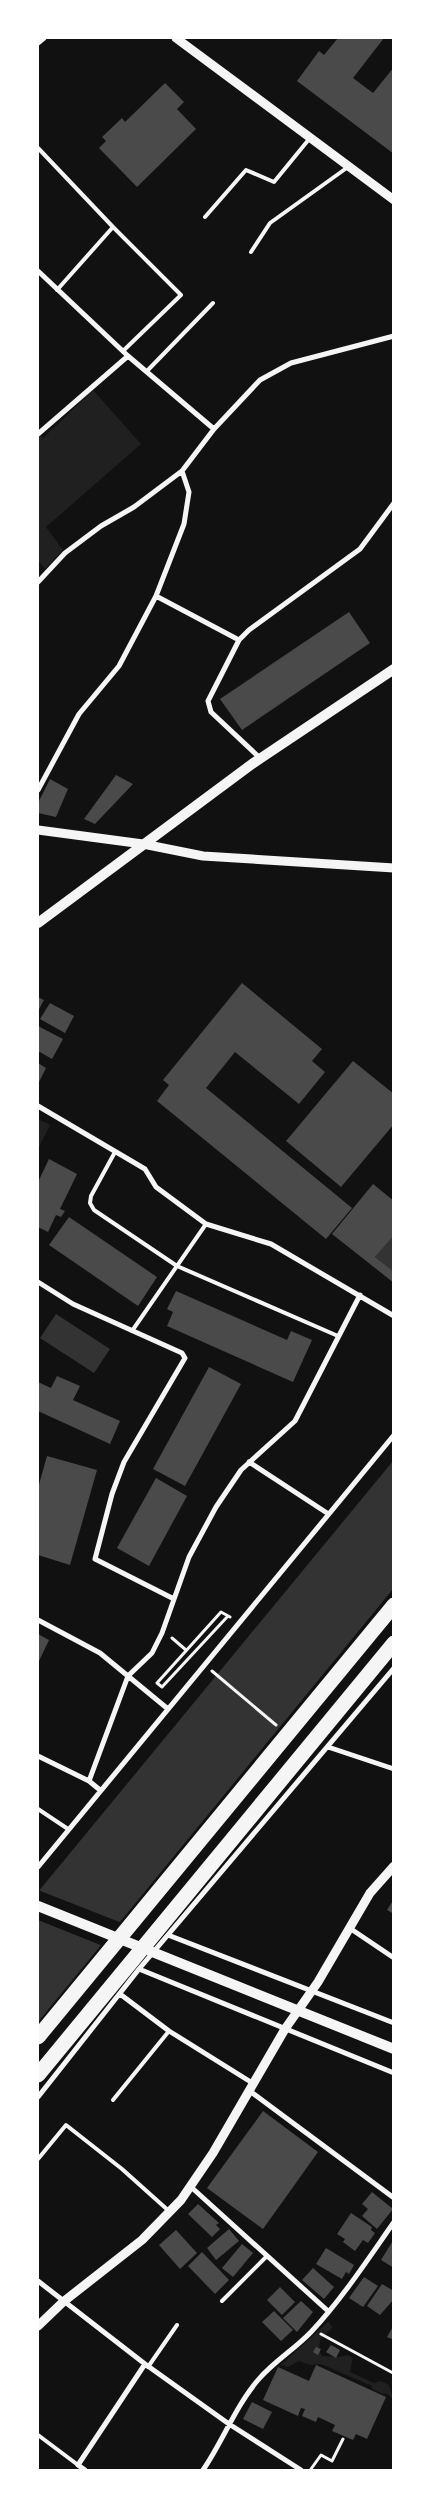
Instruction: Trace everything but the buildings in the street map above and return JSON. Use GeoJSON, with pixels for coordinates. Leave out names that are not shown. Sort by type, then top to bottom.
{"type":"FeatureCollection","features":[{"type":"Feature","properties":{"kind":"highway"},"geometry":{"type":"LineString","coordinates":[[38,2037],[394,1605]]}},
{"type":"Feature","properties":{"kind":"highway"},"geometry":{"type":"LineString","coordinates":[[38,2075],[394,1643]]}},
{"type":"Feature","properties":{"kind":"main road"},"geometry":{"type":"LineString","coordinates":[[38,923],[260,759],[394,669]]}},
{"type":"Feature","properties":{"kind":"main road"},"geometry":{"type":"LineString","coordinates":[[38,1906],[394,2049]]}},
{"type":"Feature","properties":{"kind":"street"},"geometry":{"type":"LineString","coordinates":[[38,43],[44,38]]}},
{"type":"Feature","properties":{"kind":"street"},"geometry":{"type":"LineString","coordinates":[[176,38],[394,200]]}},
{"type":"Feature","properties":{"kind":"street"},"geometry":{"type":"LineString","coordinates":[[38,271],[128,356],[214,429]]}},
{"type":"Feature","properties":{"kind":"street"},"geometry":{"type":"LineString","coordinates":[[38,582],[66,553],[134,507],[182,471],[214,429],[260,380],[291,363],[394,336]]}},
{"type":"Feature","properties":{"kind":"street"},"geometry":{"type":"LineString","coordinates":[[38,434],[128,356]]}},
{"type":"Feature","properties":{"kind":"street"},"geometry":{"type":"LineString","coordinates":[[38,790],[78,714],[119,666],[156,596],[184,524],[189,492],[182,471]]}},
{"type":"Feature","properties":{"kind":"street"},"geometry":{"type":"LineString","coordinates":[[260,759],[247,749],[212,712],[208,701],[239,640],[249,630],[360,549],[394,503]]}},
{"type":"Feature","properties":{"kind":"street"},"geometry":{"type":"LineString","coordinates":[[156,596],[239,640]]}},
{"type":"Feature","properties":{"kind":"street"},"geometry":{"type":"LineString","coordinates":[[38,830],[143,844],[202,856],[394,868]]}},
{"type":"Feature","properties":{"kind":"street"},"geometry":{"type":"LineString","coordinates":[[38,1106],[145,1169],[156,1187],[206,1224],[271,1244],[394,1316]]}},
{"type":"Feature","properties":{"kind":"street"},"geometry":{"type":"LineString","coordinates":[[38,1282],[73,1304],[182,1353],[185,1358],[124,1462],[112,1494],[95,1559],[174,1598]]}},
{"type":"Feature","properties":{"kind":"street"},"geometry":{"type":"LineString","coordinates":[[89,1781],[128,1676],[152,1652],[162,1634],[189,1557],[216,1507],[249,1462],[294,1421],[360,1295]]}},
{"type":"Feature","properties":{"kind":"street"},"geometry":{"type":"LineString","coordinates":[[38,1867],[327,1513],[394,1435]]}},
{"type":"Feature","properties":{"kind":"street"},"geometry":{"type":"LineString","coordinates":[[249,1462],[327,1513]]}},
{"type":"Feature","properties":{"kind":"street"},"geometry":{"type":"LineString","coordinates":[[38,1620],[100,1653],[168,1709]]}},
{"type":"Feature","properties":{"kind":"street"},"geometry":{"type":"LineString","coordinates":[[38,2096],[168,1935],[394,1668]]}},
{"type":"Feature","properties":{"kind":"street"},"geometry":{"type":"LineString","coordinates":[[328,1747],[394,1769]]}},
{"type":"Feature","properties":{"kind":"street"},"geometry":{"type":"LineString","coordinates":[[38,1756],[89,1781],[100,1790]]}},
{"type":"Feature","properties":{"kind":"street"},"geometry":{"type":"LineString","coordinates":[[38,2326],[63,2302],[142,2240],[181,2200],[213,2153],[253,2088],[285,2029],[312,1991],[370,1893],[394,1866]]}},
{"type":"Feature","properties":{"kind":"street"},"geometry":{"type":"LineString","coordinates":[[350,1929],[394,1958]]}},
{"type":"Feature","properties":{"kind":"street"},"geometry":{"type":"LineString","coordinates":[[168,1935],[394,2023]]}},
{"type":"Feature","properties":{"kind":"street"},"geometry":{"type":"LineString","coordinates":[[139,1970],[394,2073]]}},
{"type":"Feature","properties":{"kind":"street"},"geometry":{"type":"LineString","coordinates":[[120,1994],[169,2031],[253,2088],[394,2198]]}},
{"type":"Feature","properties":{"kind":"street"},"geometry":{"type":"LineString","coordinates":[[190,2185],[328,2311]]}},
{"type":"Feature","properties":{"kind":"street"},"geometry":{"type":"LineString","coordinates":[[203,2470],[229,2424],[257,2381],[276,2360],[313,2330],[394,2222]]}},
{"type":"Feature","properties":{"kind":"street"},"geometry":{"type":"LineString","coordinates":[[38,2281],[146,2365],[229,2424],[301,2470]]}},
{"type":"Feature","properties":{"kind":"street"},"geometry":{"type":"LineString","coordinates":[[85,2470],[78,2465],[146,2365]]}},
{"type":"Feature","properties":{"kind":"lane"},"geometry":{"type":"LineString","coordinates":[[205,217],[246,170],[274,182],[310,138]]}},
{"type":"Feature","properties":{"kind":"lane"},"geometry":{"type":"LineString","coordinates":[[38,148],[181,295],[123,351]]}},
{"type":"Feature","properties":{"kind":"lane"},"geometry":{"type":"LineString","coordinates":[[251,252],[270,223],[349,167]]}},
{"type":"Feature","properties":{"kind":"lane"},"geometry":{"type":"LineString","coordinates":[[58,290],[113,227]]}},
{"type":"Feature","properties":{"kind":"lane"},"geometry":{"type":"LineString","coordinates":[[147,372],[213,303]]}},
{"type":"Feature","properties":{"kind":"lane"},"geometry":{"type":"LineString","coordinates":[[115,1152],[91,1196],[90,1203],[94,1210],[177,1266],[338,1336]]}},
{"type":"Feature","properties":{"kind":"lane"},"geometry":{"type":"LineString","coordinates":[[132,1331],[206,1224]]}},
{"type":"Feature","properties":{"kind":"lane"},"geometry":{"type":"LineString","coordinates":[[38,1809],[68,1829]]}},
{"type":"Feature","properties":{"kind":"lane"},"geometry":{"type":"LineString","coordinates":[[113,2100],[169,2031]]}},
{"type":"Feature","properties":{"kind":"lane"},"geometry":{"type":"LineString","coordinates":[[38,2159],[66,2125],[122,2169],[170,2212]]}},
{"type":"Feature","properties":{"kind":"lane"},"geometry":{"type":"LineString","coordinates":[[222,2300],[267,2256]]}},
{"type":"Feature","properties":{"kind":"lane"},"geometry":{"type":"LineString","coordinates":[[146,2365],[177,2326]]}},
{"type":"Feature","properties":{"kind":"lane"},"geometry":{"type":"LineString","coordinates":[[38,2435],[78,2465]]}},
{"type":"Feature","properties":{"kind":"path"},"geometry":{"type":"LineString","coordinates":[[221,1612],[156,1683],[162,1687],[228,1616]]}},
{"type":"Feature","properties":{"kind":"path"},"geometry":{"type":"LineString","coordinates":[[162,1634],[176,1640],[186,1650]]}},
{"type":"Feature","properties":{"kind":"path"},"geometry":{"type":"LineString","coordinates":[[192,1655],[199,1661]]}},
{"type":"Feature","properties":{"kind":"path"},"geometry":{"type":"LineString","coordinates":[[207,1668],[281,1729]]}},
{"type":"Feature","properties":{"kind":"path"},"geometry":{"type":"LineString","coordinates":[[313,2330],[393,2373]]}},
{"type":"Feature","properties":{"kind":"path"},"geometry":{"type":"LineString","coordinates":[[310,2470],[321,2455],[332,2461],[343,2439]]}},
{"type":"Feature","properties":{"kind":"shaded area"},"geometry":{"type":"Polygon","coordinates":[[[93,390],[141,444],[46,527],[63,550],[45,569],[38,560],[38,433],[43,438],[93,390]]]}},
{"type":"Feature","properties":{"kind":"shaded area"},"geometry":{"type":"Polygon","coordinates":[[[38,1119],[50,1125],[38,1149],[38,1119]]]}},
{"type":"Feature","properties":{"kind":"shaded area"},"geometry":{"type":"Polygon","coordinates":[[[393,1235],[393,1272],[375,1257],[393,1235]]]}},
{"type":"Feature","properties":{"kind":"shaded area"},"geometry":{"type":"Polygon","coordinates":[[[56,1314],[110,1349],[94,1373],[40,1338],[56,1314]]]}},
{"type":"Feature","properties":{"kind":"shaded area"},"geometry":{"type":"Polygon","coordinates":[[[393,1461],[393,1589],[38,2022],[38,1892],[393,1461]]]}},
{"type":"Feature","properties":{"kind":"shaded area"},"geometry":{"type":"Polygon","coordinates":[[[328,2322],[333,2327],[320,2340],[319,2351],[322,2356],[340,2357],[347,2355],[353,2358],[350,2372],[374,2383],[381,2381],[389,2385],[393,2399],[386,2393],[383,2394],[372,2389],[372,2386],[321,2364],[311,2365],[299,2361],[288,2367],[281,2365],[328,2322]]]}},
{"type":"Feature","properties":{"kind":"pier"},"geometry":{"type":"Polygon","coordinates":[[[38,1890],[122,1923],[103,1946],[38,1920],[38,1890]]]}}]}
